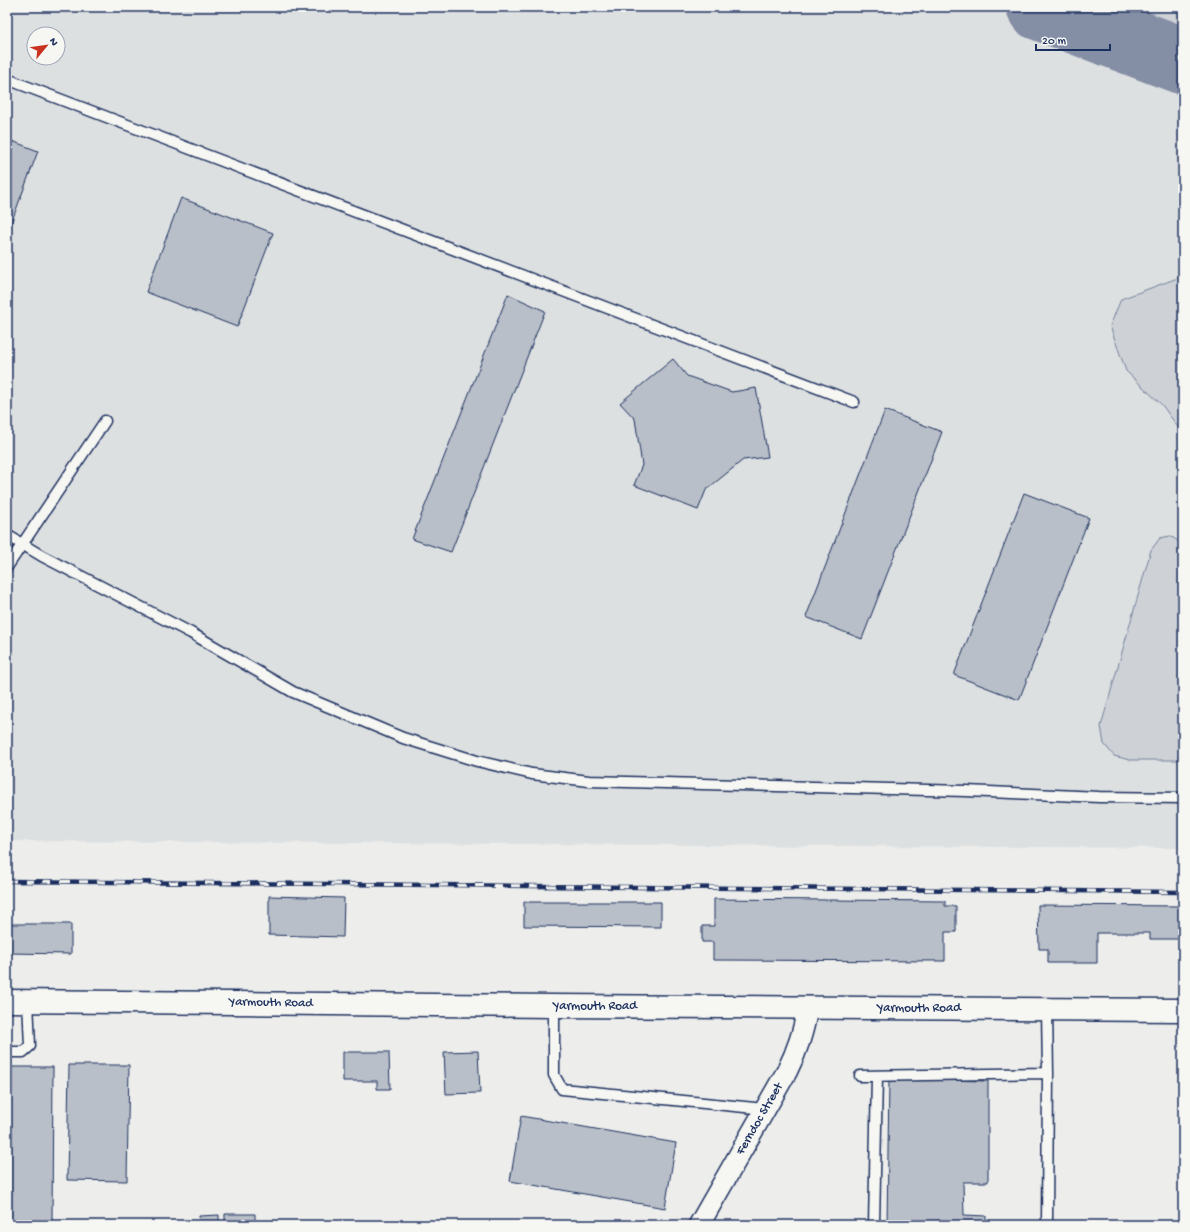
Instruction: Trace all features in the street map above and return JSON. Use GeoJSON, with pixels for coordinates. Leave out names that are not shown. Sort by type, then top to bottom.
{"type":"FeatureCollection","features":[{"type":"Feature","properties":{"kind":"main road","name":"Yarmouth Road"},"geometry":{"type":"LineString","coordinates":[[18,1001],[1183,1010]]}},
{"type":"Feature","properties":{"kind":"street","name":"Ferndoc Street"},"geometry":{"type":"LineString","coordinates":[[699,1225],[797,1052],[804,1031],[808,1007]]}},
{"type":"Feature","properties":{"kind":"lane"},"geometry":{"type":"LineString","coordinates":[[7,79],[854,402]]}},
{"type":"Feature","properties":{"kind":"lane"},"geometry":{"type":"LineString","coordinates":[[7,567],[105,421]]}},
{"type":"Feature","properties":{"kind":"lane"},"geometry":{"type":"LineString","coordinates":[[7,534],[42,556],[192,633],[293,692],[404,738],[477,761],[532,774],[589,782],[966,791],[1099,797],[1183,798]]}},
{"type":"Feature","properties":{"kind":"lane"},"geometry":{"type":"LineString","coordinates":[[7,1052],[23,1052],[30,1046],[18,1001]]}},
{"type":"Feature","properties":{"kind":"lane"},"geometry":{"type":"LineString","coordinates":[[554,1006],[554,1075],[562,1089],[764,1109]]}},
{"type":"Feature","properties":{"kind":"lane"},"geometry":{"type":"LineString","coordinates":[[1047,1009],[1047,1225]]}},
{"type":"Feature","properties":{"kind":"lane"},"geometry":{"type":"LineString","coordinates":[[860,1076],[1048,1073]]}},
{"type":"Feature","properties":{"kind":"lane"},"geometry":{"type":"LineString","coordinates":[[874,1225],[878,1076]]}},
{"type":"Feature","properties":{"kind":"shaded area"},"geometry":{"type":"Polygon","coordinates":[[[7,7],[1183,7],[1183,848],[7,841],[7,7]]]}},
{"type":"Feature","properties":{"kind":"shaded area"},"geometry":{"type":"Polygon","coordinates":[[[1103,7],[1183,7],[1183,37],[1103,7]]]}},
{"type":"Feature","properties":{"kind":"shaded area"},"geometry":{"type":"Polygon","coordinates":[[[1183,276],[1183,434],[1162,405],[1126,371],[1110,326],[1121,299],[1183,276]]]}},
{"type":"Feature","properties":{"kind":"shaded area"},"geometry":{"type":"Polygon","coordinates":[[[1170,536],[1183,544],[1183,760],[1130,760],[1114,756],[1104,744],[1101,726],[1151,550],[1160,538],[1170,536]]]}},
{"type":"Feature","properties":{"kind":"building"},"geometry":{"type":"Polygon","coordinates":[[[7,139],[38,151],[7,234],[7,139]]]}},
{"type":"Feature","properties":{"kind":"building"},"geometry":{"type":"Polygon","coordinates":[[[181,198],[273,233],[237,327],[146,292],[181,198]]]}},
{"type":"Feature","properties":{"kind":"building"},"geometry":{"type":"Polygon","coordinates":[[[508,294],[545,311],[451,552],[412,539],[508,294]]]}},
{"type":"Feature","properties":{"kind":"building"},"geometry":{"type":"Polygon","coordinates":[[[673,359],[687,376],[732,392],[756,388],[768,457],[743,460],[706,490],[698,510],[634,485],[642,465],[635,419],[620,403],[673,359]]]}},
{"type":"Feature","properties":{"kind":"building"},"geometry":{"type":"Polygon","coordinates":[[[885,410],[942,432],[862,639],[806,617],[885,410]]]}},
{"type":"Feature","properties":{"kind":"building"},"geometry":{"type":"Polygon","coordinates":[[[1024,493],[1089,518],[1019,700],[954,675],[1024,493]]]}},
{"type":"Feature","properties":{"kind":"building"},"geometry":{"type":"Polygon","coordinates":[[[269,896],[344,898],[343,937],[269,935],[269,896]]]}},
{"type":"Feature","properties":{"kind":"building"},"geometry":{"type":"Polygon","coordinates":[[[714,899],[945,901],[945,906],[956,906],[956,932],[945,932],[945,961],[713,960],[713,942],[702,942],[702,926],[714,926],[714,899]]]}},
{"type":"Feature","properties":{"kind":"building"},"geometry":{"type":"Polygon","coordinates":[[[524,902],[661,902],[661,927],[524,926],[524,902]]]}},
{"type":"Feature","properties":{"kind":"building"},"geometry":{"type":"Polygon","coordinates":[[[1038,905],[1183,906],[1183,939],[1150,939],[1150,933],[1097,933],[1097,963],[1048,963],[1048,949],[1039,949],[1038,905]]]}},
{"type":"Feature","properties":{"kind":"building"},"geometry":{"type":"Polygon","coordinates":[[[7,924],[71,924],[71,954],[7,953],[7,924]]]}},
{"type":"Feature","properties":{"kind":"building"},"geometry":{"type":"Polygon","coordinates":[[[478,1051],[480,1093],[446,1094],[444,1052],[478,1051]]]}},
{"type":"Feature","properties":{"kind":"building"},"geometry":{"type":"Polygon","coordinates":[[[343,1052],[389,1052],[390,1089],[377,1089],[377,1081],[343,1081],[343,1052]]]}},
{"type":"Feature","properties":{"kind":"building"},"geometry":{"type":"Polygon","coordinates":[[[69,1065],[129,1065],[127,1181],[67,1180],[69,1065]]]}},
{"type":"Feature","properties":{"kind":"building"},"geometry":{"type":"Polygon","coordinates":[[[7,1067],[53,1067],[52,1225],[7,1225],[7,1067]]]}},
{"type":"Feature","properties":{"kind":"building"},"geometry":{"type":"Polygon","coordinates":[[[889,1079],[988,1081],[988,1182],[963,1182],[964,1215],[986,1216],[986,1225],[887,1225],[889,1079]]]}},
{"type":"Feature","properties":{"kind":"building"},"geometry":{"type":"Polygon","coordinates":[[[521,1116],[676,1143],[665,1208],[510,1181],[521,1116]]]}},
{"type":"Feature","properties":{"kind":"building"},"geometry":{"type":"Polygon","coordinates":[[[225,1214],[255,1214],[255,1225],[225,1225],[225,1214]]]}},
{"type":"Feature","properties":{"kind":"building"},"geometry":{"type":"Polygon","coordinates":[[[219,1215],[219,1225],[200,1225],[199,1216],[219,1215]]]}},
{"type":"Feature","properties":{"kind":"taxiway"},"geometry":{"type":"LineString","coordinates":[[1040,7],[1183,61]]}},
{"type":"Feature","properties":{"kind":"railway"},"geometry":{"type":"LineString","coordinates":[[7,881],[1183,892]]}}]}
